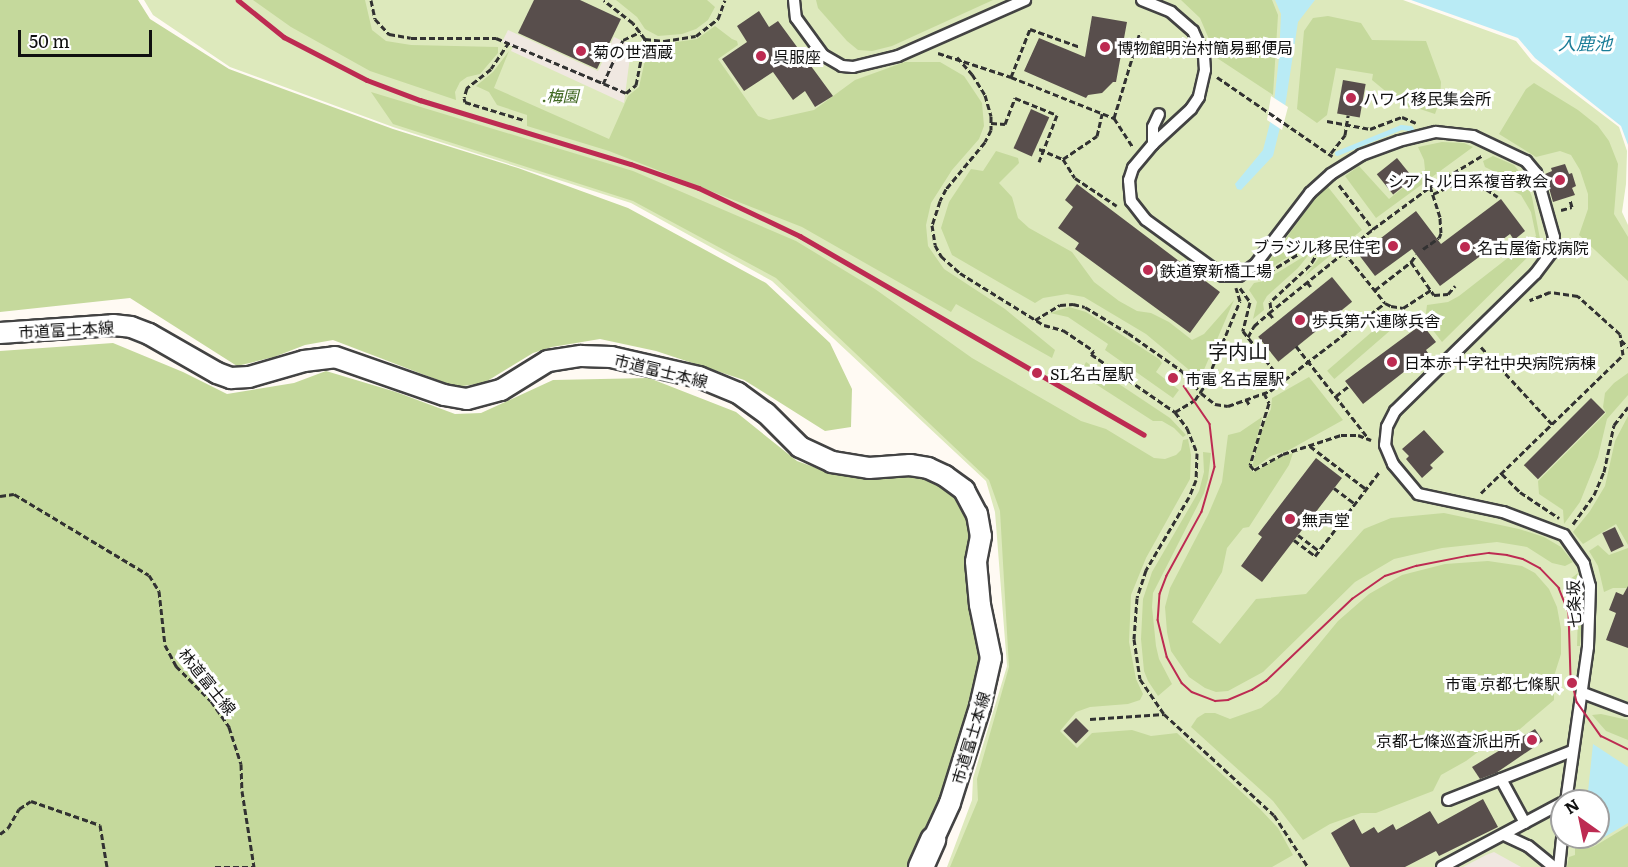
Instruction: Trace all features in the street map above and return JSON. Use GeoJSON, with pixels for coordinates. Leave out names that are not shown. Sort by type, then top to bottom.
{"type":"FeatureCollection","features":[{"type":"Feature","properties":{"kind":"street","name":"市道富士本線"},"geometry":{"type":"LineString","coordinates":[[0,333],[122,326],[149,334],[202,365],[231,378],[249,377],[304,361],[335,357],[444,395],[467,399],[501,390],[549,361],[580,356],[611,357],[699,377],[738,393],[766,413],[800,447],[825,459],[869,468],[910,465],[928,468],[945,476],[964,490],[977,514],[981,536],[976,562],[979,594],[991,658],[980,707],[950,803],[921,867]]}},
{"type":"Feature","properties":{"kind":"lane"},"geometry":{"type":"LineString","coordinates":[[794,0],[796,18],[823,55],[834,63],[853,68],[898,56],[1025,0]]}},
{"type":"Feature","properties":{"kind":"lane"},"geometry":{"type":"LineString","coordinates":[[1142,0],[1172,12],[1183,21],[1200,43],[1205,63],[1203,83],[1195,103],[1153,144],[1133,168],[1129,180],[1131,201],[1146,220],[1223,276],[1232,278],[1250,270],[1310,194],[1331,174],[1361,155],[1423,134],[1461,133],[1501,147],[1526,161],[1536,173],[1554,237],[1554,245],[1535,274],[1395,411],[1387,427],[1385,445],[1389,459],[1418,494],[1503,512],[1561,531]]}},
{"type":"Feature","properties":{"kind":"lane"},"geometry":{"type":"LineString","coordinates":[[1153,144],[1153,127],[1159,114]]}},
{"type":"Feature","properties":{"kind":"lane","name":"七条坂"},"geometry":{"type":"LineString","coordinates":[[1561,531],[1584,564],[1590,586],[1583,693],[1567,789]]}},
{"type":"Feature","properties":{"kind":"lane"},"geometry":{"type":"LineString","coordinates":[[1583,693],[1628,710]]}},
{"type":"Feature","properties":{"kind":"lane"},"geometry":{"type":"LineString","coordinates":[[1448,801],[1572,751]]}},
{"type":"Feature","properties":{"kind":"lane"},"geometry":{"type":"LineString","coordinates":[[1500,779],[1526,823]]}},
{"type":"Feature","properties":{"kind":"lane"},"geometry":{"type":"LineString","coordinates":[[1442,867],[1550,810]]}},
{"type":"Feature","properties":{"kind":"lane"},"geometry":{"type":"LineString","coordinates":[[1504,835],[1528,846],[1554,867]]}},
{"type":"Feature","properties":{"kind":"lane"},"geometry":{"type":"LineString","coordinates":[[1559,867],[1561,849]]}},
{"type":"Feature","properties":{"kind":"path"},"geometry":{"type":"LineString","coordinates":[[371,0],[379,25],[389,34],[398,37],[496,38],[626,93],[634,88],[645,39],[633,23],[603,0]]}},
{"type":"Feature","properties":{"kind":"path"},"geometry":{"type":"LineString","coordinates":[[645,39],[664,41],[696,36],[718,19],[725,0]]}},
{"type":"Feature","properties":{"kind":"path"},"geometry":{"type":"LineString","coordinates":[[1011,77],[1030,29],[1080,47]]}},
{"type":"Feature","properties":{"kind":"path"},"geometry":{"type":"LineString","coordinates":[[603,84],[622,40],[641,32]]}},
{"type":"Feature","properties":{"kind":"path"},"geometry":{"type":"LineString","coordinates":[[1114,118],[1140,32]]}},
{"type":"Feature","properties":{"kind":"path"},"geometry":{"type":"LineString","coordinates":[[509,42],[491,69],[467,88],[464,98],[465,102],[524,120]]}},
{"type":"Feature","properties":{"kind":"path"},"geometry":{"type":"LineString","coordinates":[[898,56],[919,52],[957,57],[1114,118],[1129,141]]}},
{"type":"Feature","properties":{"kind":"path"},"geometry":{"type":"LineString","coordinates":[[957,57],[972,74],[985,95],[991,123],[985,142],[946,189],[934,217],[932,235],[941,256],[960,273],[1035,320],[1063,330],[1094,351],[1091,354],[1175,412],[1187,428],[1195,444],[1196,480],[1189,497],[1146,570],[1139,588],[1134,617],[1140,679],[1164,714],[1274,815],[1308,867]]}},
{"type":"Feature","properties":{"kind":"path"},"geometry":{"type":"LineString","coordinates":[[1217,77],[1331,154],[1340,143],[1348,115]]}},
{"type":"Feature","properties":{"kind":"path"},"geometry":{"type":"LineString","coordinates":[[991,123],[1005,124],[1015,98],[1057,115],[1041,150],[1039,162]]}},
{"type":"Feature","properties":{"kind":"path"},"geometry":{"type":"LineString","coordinates":[[1063,159],[1097,136],[1102,114]]}},
{"type":"Feature","properties":{"kind":"path"},"geometry":{"type":"LineString","coordinates":[[1327,122],[1370,129],[1397,118],[1407,117],[1419,125],[1423,134]]}},
{"type":"Feature","properties":{"kind":"path"},"geometry":{"type":"LineString","coordinates":[[1248,337],[1257,323],[1270,311],[1373,229],[1430,187],[1501,147]]}},
{"type":"Feature","properties":{"kind":"path"},"geometry":{"type":"LineString","coordinates":[[1041,150],[1063,159],[1075,178],[1103,198],[1146,220]]}},
{"type":"Feature","properties":{"kind":"path"},"geometry":{"type":"LineString","coordinates":[[1336,181],[1373,229]]}},
{"type":"Feature","properties":{"kind":"path"},"geometry":{"type":"LineString","coordinates":[[1433,194],[1445,187],[1466,184],[1486,189],[1498,197]]}},
{"type":"Feature","properties":{"kind":"path"},"geometry":{"type":"LineString","coordinates":[[1423,249],[1439,238],[1441,233],[1440,217],[1430,187]]}},
{"type":"Feature","properties":{"kind":"path"},"geometry":{"type":"LineString","coordinates":[[1250,270],[1257,276],[1263,275],[1321,240],[1324,243],[1310,265],[1270,302],[1273,318]]}},
{"type":"Feature","properties":{"kind":"path"},"geometry":{"type":"LineString","coordinates":[[1344,252],[1385,303],[1403,308],[1432,289]]}},
{"type":"Feature","properties":{"kind":"path"},"geometry":{"type":"LineString","coordinates":[[1375,290],[1411,262],[1416,255]]}},
{"type":"Feature","properties":{"kind":"path"},"geometry":{"type":"LineString","coordinates":[[1411,262],[1434,295],[1448,294],[1455,286]]}},
{"type":"Feature","properties":{"kind":"path"},"geometry":{"type":"LineString","coordinates":[[1307,282],[1311,287]]}},
{"type":"Feature","properties":{"kind":"path"},"geometry":{"type":"LineString","coordinates":[[1460,503],[1483,492],[1623,355],[1620,334],[1578,296],[1550,292],[1525,303]]}},
{"type":"Feature","properties":{"kind":"path"},"geometry":{"type":"LineString","coordinates":[[1244,294],[1250,302],[1243,331],[1283,382]]}},
{"type":"Feature","properties":{"kind":"path"},"geometry":{"type":"LineString","coordinates":[[1175,412],[1195,400],[1201,393],[1240,301]]}},
{"type":"Feature","properties":{"kind":"path"},"geometry":{"type":"LineString","coordinates":[[1035,320],[1060,305],[1073,304],[1085,308],[1128,333],[1182,371],[1201,393],[1221,406],[1234,405],[1270,391],[1385,303]]}},
{"type":"Feature","properties":{"kind":"path"},"geometry":{"type":"LineString","coordinates":[[1334,316],[1347,333]]}},
{"type":"Feature","properties":{"kind":"path"},"geometry":{"type":"LineString","coordinates":[[1478,330],[1481,347],[1552,424]]}},
{"type":"Feature","properties":{"kind":"path"},"geometry":{"type":"LineString","coordinates":[[1481,347],[1488,339]]}},
{"type":"Feature","properties":{"kind":"path"},"geometry":{"type":"LineString","coordinates":[[1621,340],[1628,347]]}},
{"type":"Feature","properties":{"kind":"path"},"geometry":{"type":"LineString","coordinates":[[1296,346],[1370,440]]}},
{"type":"Feature","properties":{"kind":"path"},"geometry":{"type":"LineString","coordinates":[[1336,396],[1349,386]]}},
{"type":"Feature","properties":{"kind":"path"},"geometry":{"type":"LineString","coordinates":[[1262,393],[1268,398],[1269,403],[1251,468],[1258,469],[1283,454],[1341,435],[1358,435],[1385,445]]}},
{"type":"Feature","properties":{"kind":"path"},"geometry":{"type":"LineString","coordinates":[[1246,399],[1250,406]]}},
{"type":"Feature","properties":{"kind":"path"},"geometry":{"type":"LineString","coordinates":[[1561,531],[1594,495],[1604,472],[1614,425],[1628,407]]}},
{"type":"Feature","properties":{"kind":"path"},"geometry":{"type":"LineString","coordinates":[[1310,446],[1366,489]]}},
{"type":"Feature","properties":{"kind":"path"},"geometry":{"type":"LineString","coordinates":[[1294,540],[1315,556],[1389,459]]}},
{"type":"Feature","properties":{"kind":"path"},"geometry":{"type":"LineString","coordinates":[[1502,474],[1520,492],[1558,516],[1561,531]]}},
{"type":"Feature","properties":{"kind":"path"},"geometry":{"type":"LineString","coordinates":[[1334,488],[1355,504]]}},
{"type":"Feature","properties":{"kind":"path","name":"林道富士線"},"geometry":{"type":"LineString","coordinates":[[0,496],[14,494],[149,575],[159,591],[165,645],[176,666],[211,700],[229,727],[241,764],[242,791],[254,867]]}},
{"type":"Feature","properties":{"kind":"path"},"geometry":{"type":"LineString","coordinates":[[1321,517],[1336,528]]}},
{"type":"Feature","properties":{"kind":"path"},"geometry":{"type":"LineString","coordinates":[[1298,535],[1318,551]]}},
{"type":"Feature","properties":{"kind":"path"},"geometry":{"type":"LineString","coordinates":[[1090,719],[1164,714]]}},
{"type":"Feature","properties":{"kind":"path"},"geometry":{"type":"LineString","coordinates":[[0,834],[8,828],[19,809],[31,801],[100,825],[106,867]]}},
{"type":"Feature","properties":{"kind":"path"},"geometry":{"type":"LineString","coordinates":[[215,867],[254,867]]}},
{"type":"Feature","properties":{"kind":"green space"},"geometry":{"type":"Polygon","coordinates":[[[0,0],[138,0],[150,19],[229,69],[393,129],[518,168],[628,208],[766,283],[830,343],[852,389],[851,427],[825,431],[744,380],[656,351],[600,339],[552,347],[533,353],[484,383],[456,387],[333,340],[305,345],[274,357],[237,366],[130,298],[0,312],[0,0]]]}},
{"type":"Feature","properties":{"kind":"green space","name":".梅園"},"geometry":{"type":"Polygon","coordinates":[[[144,0],[1403,0],[1516,41],[1532,61],[1619,127],[1627,151],[1622,212],[1628,225],[1628,867],[947,867],[972,800],[973,778],[1007,666],[995,512],[986,481],[772,281],[631,203],[393,127],[230,67],[153,15],[144,0]]]}},
{"type":"Feature","properties":{"kind":"green space"},"geometry":{"type":"Polygon","coordinates":[[[253,0],[365,0],[372,30],[386,41],[411,45],[498,47],[498,53],[480,74],[467,77],[460,82],[455,92],[456,100],[370,71],[291,27],[253,0]]]}},
{"type":"Feature","properties":{"kind":"green space"},"geometry":{"type":"Polygon","coordinates":[[[616,0],[707,0],[715,7],[708,20],[696,29],[682,34],[658,36],[645,29],[637,17],[616,0]]]}},
{"type":"Feature","properties":{"kind":"green space"},"geometry":{"type":"Polygon","coordinates":[[[816,0],[993,0],[892,46],[872,51],[858,50],[847,41],[818,8],[816,0]]]}},
{"type":"Feature","properties":{"kind":"green space"},"geometry":{"type":"Polygon","coordinates":[[[1181,0],[1272,0],[1278,15],[1273,95],[1217,58],[1200,18],[1181,0]]]}},
{"type":"Feature","properties":{"kind":"green space"},"geometry":{"type":"Polygon","coordinates":[[[1328,16],[1361,23],[1372,40],[1426,41],[1441,82],[1440,100],[1435,114],[1411,106],[1406,108],[1372,80],[1373,74],[1336,68],[1327,115],[1317,123],[1297,109],[1304,31],[1313,18],[1328,16]]]}},
{"type":"Feature","properties":{"kind":"green space"},"geometry":{"type":"Polygon","coordinates":[[[715,26],[737,41],[738,45],[718,59],[758,116],[769,120],[814,110],[855,80],[905,62],[940,62],[964,76],[982,103],[984,126],[979,139],[952,170],[931,203],[926,225],[928,246],[944,269],[1005,309],[1055,350],[1052,358],[956,304],[951,312],[802,227],[609,151],[527,126],[527,115],[497,105],[489,92],[476,86],[493,72],[509,51],[494,88],[609,139],[628,96],[639,87],[649,42],[663,44],[697,39],[715,26]]]}},
{"type":"Feature","properties":{"kind":"green space"},"geometry":{"type":"Polygon","coordinates":[[[1534,83],[1578,110],[1598,126],[1609,141],[1618,164],[1614,214],[1628,237],[1628,281],[1579,235],[1588,209],[1588,194],[1580,170],[1571,155],[1560,151],[1536,157],[1499,134],[1526,89],[1534,83]]]}},
{"type":"Feature","properties":{"kind":"green space"},"geometry":{"type":"Polygon","coordinates":[[[371,92],[633,171],[796,241],[875,289],[972,358],[1081,421],[1106,429],[1154,458],[1165,459],[1176,455],[1181,450],[1183,440],[1188,439],[1191,455],[1190,479],[1146,558],[1131,595],[1129,642],[1136,679],[1143,694],[1140,700],[1128,704],[1090,707],[1076,712],[1060,731],[1077,748],[1092,733],[1132,730],[1151,736],[1177,733],[1260,809],[1278,828],[1293,855],[1272,867],[950,867],[978,800],[977,779],[1009,667],[1000,511],[989,480],[776,278],[633,201],[393,124],[371,92]]]}},
{"type":"Feature","properties":{"kind":"green space"},"geometry":{"type":"Polygon","coordinates":[[[1442,142],[1464,143],[1473,147],[1376,218],[1345,176],[1359,166],[1389,199],[1425,170],[1424,160],[1418,147],[1442,142]]]}},
{"type":"Feature","properties":{"kind":"green space"},"geometry":{"type":"Polygon","coordinates":[[[996,151],[1018,158],[1019,163],[999,183],[1012,197],[1018,218],[1029,228],[1072,252],[1094,282],[1119,301],[1137,311],[1151,313],[1169,322],[1192,340],[1204,334],[1234,300],[1200,379],[1146,334],[1084,297],[1067,294],[1043,298],[1035,303],[952,255],[941,228],[949,202],[971,169],[983,171],[996,151]]]}},
{"type":"Feature","properties":{"kind":"green space"},"geometry":{"type":"Polygon","coordinates":[[[1493,156],[1514,165],[1525,179],[1532,197],[1541,244],[1442,342],[1425,320],[1427,305],[1448,302],[1459,296],[1536,236],[1531,212],[1521,195],[1505,187],[1495,172],[1485,167],[1483,161],[1493,156]]]}},
{"type":"Feature","properties":{"kind":"green space"},"geometry":{"type":"Polygon","coordinates":[[[1328,187],[1362,230],[1305,276],[1328,246],[1329,240],[1325,237],[1321,236],[1264,272],[1262,271],[1317,196],[1328,187]]]}},
{"type":"Feature","properties":{"kind":"green space"},"geometry":{"type":"Polygon","coordinates":[[[1311,252],[1298,268],[1267,296],[1263,303],[1264,310],[1253,319],[1257,302],[1249,290],[1254,283],[1264,281],[1311,252]]]}},
{"type":"Feature","properties":{"kind":"green space"},"geometry":{"type":"Polygon","coordinates":[[[1069,307],[1086,312],[1159,359],[1162,363],[1156,372],[1179,390],[1173,398],[1105,350],[1108,344],[1068,317],[1050,313],[1069,307]]]}},
{"type":"Feature","properties":{"kind":"green space"},"geometry":{"type":"Polygon","coordinates":[[[1389,317],[1396,325],[1334,379],[1327,371],[1389,317]]]}},
{"type":"Feature","properties":{"kind":"green space"},"geometry":{"type":"Polygon","coordinates":[[[113,343],[183,372],[227,394],[294,383],[326,371],[396,392],[455,414],[481,413],[553,380],[649,378],[736,412],[797,461],[833,474],[880,478],[909,475],[929,480],[960,496],[972,521],[983,662],[949,773],[945,801],[911,867],[0,867],[0,351],[113,343]]]}},
{"type":"Feature","properties":{"kind":"green space"},"geometry":{"type":"Polygon","coordinates":[[[1086,362],[1170,418],[1186,435],[1183,437],[1162,421],[1153,421],[1080,374],[1086,362]]]}},
{"type":"Feature","properties":{"kind":"green space"},"geometry":{"type":"Polygon","coordinates":[[[1628,373],[1628,395],[1607,419],[1598,457],[1580,502],[1564,524],[1563,510],[1539,494],[1538,481],[1606,413],[1603,407],[1605,393],[1628,373]]]}},
{"type":"Feature","properties":{"kind":"green space"},"geometry":{"type":"Polygon","coordinates":[[[1309,377],[1343,420],[1289,450],[1271,456],[1256,467],[1252,467],[1262,427],[1271,409],[1272,398],[1309,377]]]}},
{"type":"Feature","properties":{"kind":"green space"},"geometry":{"type":"Polygon","coordinates":[[[1628,416],[1628,545],[1616,524],[1583,544],[1573,532],[1590,511],[1605,486],[1615,441],[1628,416]]]}},
{"type":"Feature","properties":{"kind":"green space"},"geometry":{"type":"Polygon","coordinates":[[[1262,417],[1250,469],[1253,472],[1273,460],[1293,453],[1289,465],[1249,527],[1243,528],[1227,548],[1222,572],[1192,622],[1220,644],[1256,599],[1306,594],[1364,529],[1391,518],[1444,513],[1519,529],[1544,537],[1561,547],[1573,562],[1565,566],[1552,563],[1527,547],[1497,542],[1442,548],[1394,559],[1355,582],[1263,672],[1228,691],[1216,692],[1205,688],[1189,677],[1171,651],[1165,607],[1170,588],[1208,515],[1222,482],[1228,435],[1240,432],[1262,417]]]}},
{"type":"Feature","properties":{"kind":"green space"},"geometry":{"type":"Polygon","coordinates":[[[1203,452],[1211,453],[1204,493],[1153,593],[1156,646],[1159,659],[1172,684],[1158,696],[1144,671],[1141,639],[1143,599],[1152,572],[1199,491],[1204,472],[1203,452]]]}},
{"type":"Feature","properties":{"kind":"green space"},"geometry":{"type":"Polygon","coordinates":[[[1598,545],[1609,555],[1628,548],[1628,588],[1613,588],[1604,592],[1598,566],[1589,551],[1598,545]]]}},
{"type":"Feature","properties":{"kind":"green space"},"geometry":{"type":"Polygon","coordinates":[[[1488,561],[1522,566],[1535,573],[1549,589],[1557,607],[1561,629],[1561,654],[1554,676],[1554,700],[1520,729],[1494,740],[1466,761],[1441,775],[1433,791],[1376,813],[1361,813],[1330,824],[1303,840],[1273,801],[1191,727],[1197,718],[1205,713],[1215,713],[1230,719],[1261,708],[1278,694],[1338,621],[1369,594],[1402,575],[1445,564],[1488,561]]]}},
{"type":"Feature","properties":{"kind":"green space"},"geometry":{"type":"Polygon","coordinates":[[[1578,573],[1584,600],[1580,646],[1577,646],[1578,615],[1569,580],[1578,573]]]}},
{"type":"Feature","properties":{"kind":"green space"},"geometry":{"type":"Polygon","coordinates":[[[1601,714],[1628,720],[1628,740],[1606,731],[1592,715],[1601,714]]]}},
{"type":"Feature","properties":{"kind":"green space"},"geometry":{"type":"Polygon","coordinates":[[[1628,826],[1628,867],[1567,867],[1569,857],[1575,855],[1575,849],[1610,849],[1610,837],[1628,826]]]}},
{"type":"Feature","properties":{"kind":"shaded area"},"geometry":{"type":"Polygon","coordinates":[[[508,30],[598,71],[614,37],[627,43],[631,49],[624,103],[511,51],[513,47],[502,42],[508,30]]]}},
{"type":"Feature","properties":{"kind":"shaded area"},"geometry":{"type":"Polygon","coordinates":[[[1494,852],[1521,867],[1463,867],[1486,855],[1494,852]]]}},
{"type":"Feature","properties":{"kind":"water"},"geometry":{"type":"Polygon","coordinates":[[[1275,0],[1315,0],[1298,22],[1285,107],[1273,156],[1241,190],[1237,189],[1235,184],[1263,150],[1273,111],[1281,14],[1275,0]]]}},
{"type":"Feature","properties":{"kind":"water","name":"入鹿池"},"geometry":{"type":"Polygon","coordinates":[[[1411,0],[1628,0],[1628,145],[1621,126],[1535,58],[1518,38],[1411,0]]]}},
{"type":"Feature","properties":{"kind":"water"},"geometry":{"type":"Polygon","coordinates":[[[1593,744],[1628,767],[1628,823],[1610,834],[1610,789],[1588,789],[1593,744]]]}},
{"type":"Feature","properties":{"kind":"pier"},"geometry":{"type":"Polygon","coordinates":[[[1271,96],[1288,107],[1282,130],[1267,120],[1271,96]]]}},
{"type":"Feature","properties":{"kind":"building","name":"菊の世酒蔵"},"geometry":{"type":"Polygon","coordinates":[[[534,0],[580,0],[621,19],[597,69],[518,33],[534,0]]]}},
{"type":"Feature","properties":{"kind":"building"},"geometry":{"type":"Polygon","coordinates":[[[759,11],[769,27],[778,21],[833,96],[815,107],[805,91],[793,100],[773,72],[744,91],[722,59],[747,42],[737,26],[759,11]]]}},
{"type":"Feature","properties":{"kind":"building","name":"博物館明治村簡易郵便局"},"geometry":{"type":"Polygon","coordinates":[[[1092,16],[1127,22],[1116,82],[1113,82],[1102,93],[1088,95],[1086,98],[1024,71],[1039,38],[1085,57],[1092,16]]]}},
{"type":"Feature","properties":{"kind":"building","name":"ハワイ移民集会所"},"geometry":{"type":"Polygon","coordinates":[[[1343,80],[1366,84],[1360,117],[1337,113],[1343,80]]]}},
{"type":"Feature","properties":{"kind":"building"},"geometry":{"type":"Polygon","coordinates":[[[1031,109],[1049,117],[1032,156],[1014,148],[1031,109]]]}},
{"type":"Feature","properties":{"kind":"building","name":"ブラジル移民住宅"},"geometry":{"type":"Polygon","coordinates":[[[1397,158],[1413,178],[1393,195],[1377,174],[1397,158]]]}},
{"type":"Feature","properties":{"kind":"building","name":"シアトル日系複音教会"},"geometry":{"type":"Polygon","coordinates":[[[1565,164],[1569,174],[1572,173],[1576,186],[1572,188],[1575,195],[1553,202],[1545,174],[1552,171],[1551,168],[1565,164]]]}},
{"type":"Feature","properties":{"kind":"building","name":"鉄道寮新橋工場"},"geometry":{"type":"Polygon","coordinates":[[[1077,184],[1220,292],[1190,333],[1075,249],[1079,243],[1058,228],[1073,207],[1065,200],[1077,184]]]}},
{"type":"Feature","properties":{"kind":"building"},"geometry":{"type":"Polygon","coordinates":[[[1501,199],[1525,231],[1514,240],[1510,234],[1440,286],[1412,249],[1375,276],[1359,255],[1416,211],[1441,244],[1501,199]]]}},
{"type":"Feature","properties":{"kind":"building","name":"歩兵第六連隊兵舎"},"geometry":{"type":"Polygon","coordinates":[[[1332,277],[1352,302],[1278,362],[1258,337],[1332,277]]]}},
{"type":"Feature","properties":{"kind":"building","name":"日本赤十字社中央病院病棟"},"geometry":{"type":"Polygon","coordinates":[[[1422,324],[1436,342],[1426,350],[1428,353],[1363,404],[1345,381],[1422,324]]]}},
{"type":"Feature","properties":{"kind":"building"},"geometry":{"type":"Polygon","coordinates":[[[1591,398],[1605,412],[1538,479],[1524,465],[1591,398]]]}},
{"type":"Feature","properties":{"kind":"building"},"geometry":{"type":"Polygon","coordinates":[[[1424,430],[1444,452],[1430,465],[1433,468],[1422,478],[1406,459],[1409,456],[1402,449],[1424,430]]]}},
{"type":"Feature","properties":{"kind":"building","name":"無声堂"},"geometry":{"type":"Polygon","coordinates":[[[1316,458],[1342,478],[1262,582],[1241,566],[1262,537],[1258,534],[1316,458]]]}},
{"type":"Feature","properties":{"kind":"building"},"geometry":{"type":"Polygon","coordinates":[[[1615,527],[1624,546],[1611,552],[1602,533],[1615,527]]]}},
{"type":"Feature","properties":{"kind":"building"},"geometry":{"type":"Polygon","coordinates":[[[1628,586],[1628,648],[1606,640],[1616,613],[1609,610],[1616,592],[1623,595],[1628,586]]]}},
{"type":"Feature","properties":{"kind":"building"},"geometry":{"type":"Polygon","coordinates":[[[1076,718],[1089,731],[1076,743],[1063,731],[1076,718]]]}},
{"type":"Feature","properties":{"kind":"building"},"geometry":{"type":"Polygon","coordinates":[[[1535,729],[1543,741],[1496,773],[1480,779],[1472,767],[1535,729]]]}},
{"type":"Feature","properties":{"kind":"building"},"geometry":{"type":"Polygon","coordinates":[[[1483,799],[1498,827],[1439,856],[1436,851],[1405,867],[1350,867],[1331,833],[1354,819],[1362,834],[1374,827],[1378,833],[1393,824],[1396,830],[1430,811],[1438,824],[1483,799]]]}},
{"type":"Feature","properties":{"kind":"waterway"},"geometry":{"type":"LineString","coordinates":[[1337,153],[1401,127],[1410,128],[1413,132]]}},
{"type":"Feature","properties":{"kind":"tram line"},"geometry":{"type":"LineString","coordinates":[[1184,386],[1210,424],[1215,467],[1202,512],[1167,576],[1160,594],[1158,620],[1167,657],[1182,683],[1192,692],[1215,701],[1228,700],[1252,690],[1266,681],[1352,599],[1385,576],[1416,566],[1467,556],[1489,553],[1507,555],[1523,559],[1540,568],[1559,588],[1569,613],[1571,676],[1577,702],[1601,736],[1628,749]]}},
{"type":"Feature","properties":{"kind":"railway"},"geometry":{"type":"LineString","coordinates":[[238,0],[284,37],[367,80],[420,100],[631,164],[699,188],[800,236],[1144,435]]}},
{"type":"Feature","properties":{"kind":"place","name":"博物館明治村簡易郵便局"},"geometry":{"type":"Point","coordinates":[1105,47]}},
{"type":"Feature","properties":{"kind":"place","name":"菊の世酒蔵"},"geometry":{"type":"Point","coordinates":[581,51]}},
{"type":"Feature","properties":{"kind":"place","name":"呉服座"},"geometry":{"type":"Point","coordinates":[761,56]}},
{"type":"Feature","properties":{"kind":"place","name":"ハワイ移民集会所"},"geometry":{"type":"Point","coordinates":[1351,98]}},
{"type":"Feature","properties":{"kind":"place","name":"シアトル日系複音教会"},"geometry":{"type":"Point","coordinates":[1560,180]}},
{"type":"Feature","properties":{"kind":"place","name":"ブラジル移民住宅"},"geometry":{"type":"Point","coordinates":[1393,246]}},
{"type":"Feature","properties":{"kind":"place","name":"名古屋衛戍病院"},"geometry":{"type":"Point","coordinates":[1465,247]}},
{"type":"Feature","properties":{"kind":"place","name":"鉄道寮新橋工場"},"geometry":{"type":"Point","coordinates":[1148,270]}},
{"type":"Feature","properties":{"kind":"place","name":"歩兵第六連隊兵舎"},"geometry":{"type":"Point","coordinates":[1300,320]}},
{"type":"Feature","properties":{"kind":"place","name":"日本赤十字社中央病院病棟"},"geometry":{"type":"Point","coordinates":[1392,362]}},
{"type":"Feature","properties":{"kind":"place","name":"SL名古屋駅"},"geometry":{"type":"Point","coordinates":[1037,373]}},
{"type":"Feature","properties":{"kind":"place","name":"市電 名古屋駅"},"geometry":{"type":"Point","coordinates":[1173,378]}},
{"type":"Feature","properties":{"kind":"place","name":"無声堂"},"geometry":{"type":"Point","coordinates":[1290,519]}},
{"type":"Feature","properties":{"kind":"place","name":"市電 京都七條駅"},"geometry":{"type":"Point","coordinates":[1572,683]}},
{"type":"Feature","properties":{"kind":"place","name":"京都七條巡査派出所"},"geometry":{"type":"Point","coordinates":[1532,740]}},
{"type":"Feature","properties":{"kind":"district","name":"字内山"},"geometry":{"type":"Point","coordinates":[1238,350]}}]}
